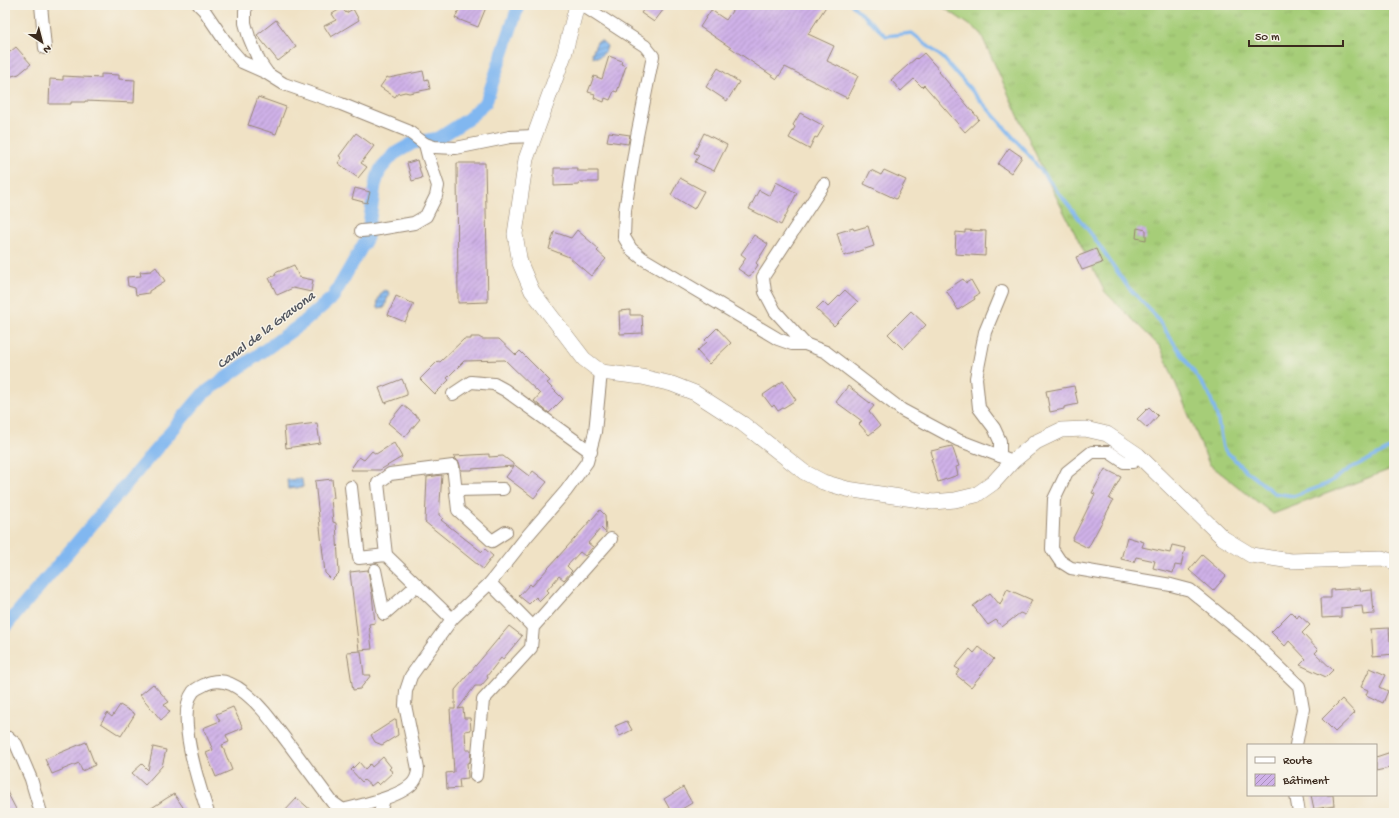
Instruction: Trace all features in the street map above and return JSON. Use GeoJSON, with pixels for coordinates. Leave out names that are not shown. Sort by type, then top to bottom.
{"type":"FeatureCollection","features":[{"type":"Feature","properties":{"kind":"street"},"geometry":{"type":"LineString","coordinates":[[42,5],[45,48]]}},
{"type":"Feature","properties":{"kind":"street"},"geometry":{"type":"LineString","coordinates":[[199,5],[229,47],[242,62],[268,74],[284,84],[341,104],[408,132],[425,144],[434,147],[456,148],[510,137],[534,136]]}},
{"type":"Feature","properties":{"kind":"street"},"geometry":{"type":"LineString","coordinates":[[247,5],[245,12],[245,23],[249,37],[259,61],[268,74]]}},
{"type":"Feature","properties":{"kind":"street"},"geometry":{"type":"LineString","coordinates":[[577,5],[564,55],[526,159],[515,234],[520,263],[532,291],[584,359],[601,372],[642,377],[672,384],[695,393],[743,424],[804,472],[823,482],[847,489],[933,502],[955,500],[976,495],[993,483],[1007,459],[1036,442],[1061,430],[1085,429],[1107,434],[1138,455],[1223,538],[1251,555],[1291,561],[1382,558],[1394,562]]}},
{"type":"Feature","properties":{"kind":"street"},"geometry":{"type":"LineString","coordinates":[[582,5],[645,46],[653,56],[624,210],[624,237],[631,249],[642,258],[778,339],[792,344],[805,344],[826,352],[902,410],[958,440],[1007,459]]}},
{"type":"Feature","properties":{"kind":"street"},"geometry":{"type":"LineString","coordinates":[[360,231],[414,223],[426,216],[436,196],[438,186],[425,144]]}},
{"type":"Feature","properties":{"kind":"street"},"geometry":{"type":"LineString","coordinates":[[805,344],[775,311],[765,292],[763,277],[824,184]]}},
{"type":"Feature","properties":{"kind":"street"},"geometry":{"type":"LineString","coordinates":[[1002,291],[985,332],[976,378],[979,408],[994,428],[1007,459]]}},
{"type":"Feature","properties":{"kind":"street"},"geometry":{"type":"LineString","coordinates":[[208,813],[189,750],[187,718],[188,703],[193,691],[208,683],[220,680],[231,684],[246,693],[266,713],[332,802],[343,810],[384,799],[407,788],[416,780],[418,769],[405,705],[406,691],[411,676],[452,619],[490,583],[528,535],[566,491],[587,462],[595,432],[601,372]]}},
{"type":"Feature","properties":{"kind":"street"},"geometry":{"type":"LineString","coordinates":[[453,394],[471,382],[494,384],[505,390],[590,452]]}},
{"type":"Feature","properties":{"kind":"street"},"geometry":{"type":"LineString","coordinates":[[1138,455],[1133,462],[1124,462],[1109,452],[1092,452],[1067,472],[1054,499],[1052,549],[1060,561],[1071,568],[1171,585],[1190,590],[1250,639],[1299,686],[1303,709],[1296,744]]}},
{"type":"Feature","properties":{"kind":"street"},"geometry":{"type":"LineString","coordinates":[[452,619],[386,556],[378,484],[390,474],[453,466],[458,510],[492,541],[506,532]]}},
{"type":"Feature","properties":{"kind":"street"},"geometry":{"type":"LineString","coordinates":[[351,487],[359,558],[386,556]]}},
{"type":"Feature","properties":{"kind":"street"},"geometry":{"type":"LineString","coordinates":[[456,490],[503,489]]}},
{"type":"Feature","properties":{"kind":"street"},"geometry":{"type":"LineString","coordinates":[[476,776],[484,700],[531,648],[533,627],[611,539]]}},
{"type":"Feature","properties":{"kind":"street"},"geometry":{"type":"LineString","coordinates":[[374,570],[384,614],[417,585]]}},
{"type":"Feature","properties":{"kind":"street"},"geometry":{"type":"LineString","coordinates":[[490,583],[533,627]]}},
{"type":"Feature","properties":{"kind":"street"},"geometry":{"type":"LineString","coordinates":[[5,737],[9,738],[16,744],[31,780],[40,813]]}},
{"type":"Feature","properties":{"kind":"street"},"geometry":{"type":"LineString","coordinates":[[1296,796],[1299,813]]}},
{"type":"Feature","properties":{"kind":"street"},"geometry":{"type":"LineString","coordinates":[[380,813],[384,799]]}},
{"type":"Feature","properties":{"kind":"green space"},"geometry":{"type":"Polygon","coordinates":[[[940,5],[1394,5],[1394,468],[1273,514],[1209,464],[1161,348],[1105,292],[1048,181],[980,32],[940,5]]]}},
{"type":"Feature","properties":{"kind":"water"},"geometry":{"type":"Polygon","coordinates":[[[600,41],[607,46],[606,50],[599,57],[593,57],[592,53],[597,42],[600,41]]]}},
{"type":"Feature","properties":{"kind":"water"},"geometry":{"type":"Polygon","coordinates":[[[385,290],[388,291],[390,295],[387,299],[385,307],[378,308],[379,298],[385,290]]]}},
{"type":"Feature","properties":{"kind":"water"},"geometry":{"type":"Polygon","coordinates":[[[302,479],[303,487],[288,489],[287,480],[302,479]]]}},
{"type":"Feature","properties":{"kind":"building"},"geometry":{"type":"Polygon","coordinates":[[[461,5],[487,5],[478,27],[455,18],[461,5]]]}},
{"type":"Feature","properties":{"kind":"building"},"geometry":{"type":"Polygon","coordinates":[[[647,5],[667,5],[654,22],[641,13],[647,5]]]}},
{"type":"Feature","properties":{"kind":"building"},"geometry":{"type":"Polygon","coordinates":[[[736,5],[827,5],[808,34],[834,46],[827,61],[858,76],[847,98],[785,67],[777,79],[700,27],[711,10],[726,20],[736,5]]]}},
{"type":"Feature","properties":{"kind":"building"},"geometry":{"type":"Polygon","coordinates":[[[342,8],[346,13],[353,9],[359,20],[331,37],[324,26],[336,20],[332,14],[342,8]]]}},
{"type":"Feature","properties":{"kind":"building"},"geometry":{"type":"Polygon","coordinates":[[[276,20],[296,47],[278,61],[257,35],[276,20]]]}},
{"type":"Feature","properties":{"kind":"building"},"geometry":{"type":"Polygon","coordinates":[[[16,47],[31,64],[19,74],[5,78],[5,56],[16,47]]]}},
{"type":"Feature","properties":{"kind":"building"},"geometry":{"type":"Polygon","coordinates":[[[924,53],[979,119],[965,132],[924,85],[922,87],[914,79],[901,91],[891,80],[924,53]]]}},
{"type":"Feature","properties":{"kind":"building"},"geometry":{"type":"Polygon","coordinates":[[[609,56],[622,61],[621,64],[626,66],[617,92],[614,91],[610,100],[605,98],[604,102],[594,98],[595,94],[588,92],[594,76],[602,79],[609,56]]]}},
{"type":"Feature","properties":{"kind":"building"},"geometry":{"type":"Polygon","coordinates":[[[718,68],[739,82],[727,101],[706,87],[718,68]]]}},
{"type":"Feature","properties":{"kind":"building"},"geometry":{"type":"Polygon","coordinates":[[[423,71],[425,80],[428,79],[430,89],[409,93],[405,92],[397,94],[395,97],[380,87],[387,77],[389,78],[423,71]]]}},
{"type":"Feature","properties":{"kind":"building"},"geometry":{"type":"Polygon","coordinates":[[[101,74],[119,75],[119,79],[135,80],[134,103],[85,101],[71,102],[71,104],[49,104],[50,79],[63,80],[63,76],[101,78],[101,74]]]}},
{"type":"Feature","properties":{"kind":"building"},"geometry":{"type":"Polygon","coordinates":[[[258,97],[286,107],[276,134],[248,125],[258,97]]]}},
{"type":"Feature","properties":{"kind":"building"},"geometry":{"type":"Polygon","coordinates":[[[800,113],[824,126],[817,138],[815,137],[809,149],[789,138],[795,127],[793,125],[800,113]]]}},
{"type":"Feature","properties":{"kind":"building"},"geometry":{"type":"Polygon","coordinates":[[[609,132],[630,135],[628,144],[607,141],[609,132]]]}},
{"type":"Feature","properties":{"kind":"building"},"geometry":{"type":"Polygon","coordinates":[[[356,133],[374,146],[361,163],[367,167],[358,178],[338,163],[342,158],[339,156],[356,133]]]}},
{"type":"Feature","properties":{"kind":"building"},"geometry":{"type":"Polygon","coordinates":[[[704,133],[727,145],[714,171],[695,162],[699,155],[694,153],[704,133]]]}},
{"type":"Feature","properties":{"kind":"building"},"geometry":{"type":"Polygon","coordinates":[[[1009,148],[1022,157],[1011,173],[998,164],[1009,148]]]}},
{"type":"Feature","properties":{"kind":"building"},"geometry":{"type":"Polygon","coordinates":[[[417,160],[422,178],[412,181],[407,163],[417,160]]]}},
{"type":"Feature","properties":{"kind":"building"},"geometry":{"type":"Polygon","coordinates":[[[457,163],[485,163],[488,302],[458,303],[457,163]]]}},
{"type":"Feature","properties":{"kind":"building"},"geometry":{"type":"Polygon","coordinates":[[[554,168],[577,168],[577,171],[598,171],[598,182],[579,182],[579,185],[554,186],[554,168]]]}},
{"type":"Feature","properties":{"kind":"building"},"geometry":{"type":"Polygon","coordinates":[[[871,170],[881,175],[884,170],[906,180],[896,199],[864,184],[871,170]]]}},
{"type":"Feature","properties":{"kind":"building"},"geometry":{"type":"Polygon","coordinates":[[[680,178],[704,191],[694,209],[671,195],[680,178]]]}},
{"type":"Feature","properties":{"kind":"building"},"geometry":{"type":"Polygon","coordinates":[[[776,182],[797,193],[781,225],[749,209],[759,190],[770,196],[776,182]]]}},
{"type":"Feature","properties":{"kind":"building"},"geometry":{"type":"Polygon","coordinates":[[[355,188],[370,192],[367,203],[352,199],[355,188]]]}},
{"type":"Feature","properties":{"kind":"building"},"geometry":{"type":"Polygon","coordinates":[[[868,226],[874,246],[844,256],[837,233],[853,228],[854,230],[868,226]]]}},
{"type":"Feature","properties":{"kind":"building"},"geometry":{"type":"Polygon","coordinates":[[[1137,228],[1146,230],[1146,240],[1136,238],[1137,228]]]}},
{"type":"Feature","properties":{"kind":"building"},"geometry":{"type":"Polygon","coordinates":[[[577,230],[599,249],[597,251],[606,259],[591,276],[569,257],[549,249],[554,232],[571,238],[577,230]]]}},
{"type":"Feature","properties":{"kind":"building"},"geometry":{"type":"Polygon","coordinates":[[[965,230],[986,231],[985,256],[955,254],[956,232],[965,233],[965,230]]]}},
{"type":"Feature","properties":{"kind":"building"},"geometry":{"type":"Polygon","coordinates":[[[754,235],[768,244],[756,263],[758,265],[750,277],[738,269],[746,258],[741,254],[754,235]]]}},
{"type":"Feature","properties":{"kind":"building"},"geometry":{"type":"Polygon","coordinates":[[[1096,249],[1102,263],[1082,270],[1076,257],[1096,249]]]}},
{"type":"Feature","properties":{"kind":"building"},"geometry":{"type":"Polygon","coordinates":[[[294,265],[299,277],[313,280],[311,292],[293,288],[277,295],[269,278],[276,275],[275,273],[294,265]]]}},
{"type":"Feature","properties":{"kind":"building"},"geometry":{"type":"Polygon","coordinates":[[[156,267],[165,281],[149,291],[149,293],[136,295],[135,288],[128,286],[127,277],[141,276],[140,272],[151,271],[156,267]]]}},
{"type":"Feature","properties":{"kind":"building"},"geometry":{"type":"Polygon","coordinates":[[[963,279],[966,283],[971,280],[979,294],[974,297],[975,299],[958,310],[946,290],[963,279]]]}},
{"type":"Feature","properties":{"kind":"building"},"geometry":{"type":"Polygon","coordinates":[[[845,290],[858,302],[834,326],[816,309],[823,302],[828,307],[845,290]]]}},
{"type":"Feature","properties":{"kind":"building"},"geometry":{"type":"Polygon","coordinates":[[[396,296],[414,304],[405,322],[388,315],[396,296]]]}},
{"type":"Feature","properties":{"kind":"building"},"geometry":{"type":"Polygon","coordinates":[[[630,310],[630,315],[642,315],[643,333],[620,334],[619,311],[630,310]]]}},
{"type":"Feature","properties":{"kind":"building"},"geometry":{"type":"Polygon","coordinates":[[[911,311],[926,325],[903,349],[888,334],[911,311]]]}},
{"type":"Feature","properties":{"kind":"building"},"geometry":{"type":"Polygon","coordinates":[[[717,328],[731,343],[709,364],[697,351],[707,342],[705,340],[717,328]]]}},
{"type":"Feature","properties":{"kind":"building"},"geometry":{"type":"Polygon","coordinates":[[[471,337],[479,337],[482,339],[499,339],[516,355],[520,351],[550,381],[547,383],[563,399],[549,413],[534,401],[540,394],[505,360],[464,361],[447,378],[449,380],[435,394],[420,379],[438,361],[440,362],[464,339],[471,339],[471,337]]]}},
{"type":"Feature","properties":{"kind":"building"},"geometry":{"type":"Polygon","coordinates":[[[402,379],[407,395],[385,403],[379,388],[402,379]]]}},
{"type":"Feature","properties":{"kind":"building"},"geometry":{"type":"Polygon","coordinates":[[[783,381],[796,400],[778,411],[774,405],[772,407],[763,395],[783,381]]]}},
{"type":"Feature","properties":{"kind":"building"},"geometry":{"type":"Polygon","coordinates":[[[848,386],[874,406],[869,412],[880,426],[869,435],[859,424],[862,421],[836,402],[848,386]]]}},
{"type":"Feature","properties":{"kind":"building"},"geometry":{"type":"Polygon","coordinates":[[[1074,386],[1078,404],[1050,412],[1046,391],[1074,386]]]}},
{"type":"Feature","properties":{"kind":"building"},"geometry":{"type":"Polygon","coordinates":[[[403,405],[420,419],[405,437],[388,423],[403,405]]]}},
{"type":"Feature","properties":{"kind":"building"},"geometry":{"type":"Polygon","coordinates":[[[1149,407],[1158,416],[1147,428],[1137,419],[1149,407]]]}},
{"type":"Feature","properties":{"kind":"building"},"geometry":{"type":"Polygon","coordinates":[[[317,423],[320,443],[286,448],[284,427],[317,423]]]}},
{"type":"Feature","properties":{"kind":"building"},"geometry":{"type":"Polygon","coordinates":[[[394,443],[402,457],[380,470],[350,470],[359,457],[364,460],[372,451],[376,454],[394,443]]]}},
{"type":"Feature","properties":{"kind":"building"},"geometry":{"type":"Polygon","coordinates":[[[952,446],[959,466],[956,467],[958,475],[938,482],[931,459],[933,458],[931,451],[952,446]]]}},
{"type":"Feature","properties":{"kind":"building"},"geometry":{"type":"Polygon","coordinates":[[[489,454],[489,457],[503,456],[529,476],[533,471],[547,482],[534,498],[506,477],[514,466],[461,470],[459,462],[454,456],[489,454]]]}},
{"type":"Feature","properties":{"kind":"building"},"geometry":{"type":"Polygon","coordinates":[[[1105,469],[1121,477],[1109,499],[1113,501],[1088,548],[1072,540],[1095,494],[1092,493],[1105,469]]]}},
{"type":"Feature","properties":{"kind":"building"},"geometry":{"type":"Polygon","coordinates":[[[442,475],[439,515],[443,518],[441,520],[482,552],[485,549],[493,556],[483,569],[425,522],[427,477],[442,475]]]}},
{"type":"Feature","properties":{"kind":"building"},"geometry":{"type":"Polygon","coordinates":[[[332,479],[334,498],[331,498],[333,522],[336,523],[339,573],[332,580],[325,573],[315,481],[332,479]]]}},
{"type":"Feature","properties":{"kind":"building"},"geometry":{"type":"Polygon","coordinates":[[[600,510],[605,515],[606,533],[601,528],[588,543],[593,547],[585,556],[580,552],[567,566],[572,571],[564,580],[559,576],[547,590],[549,592],[540,601],[536,597],[529,604],[519,596],[530,584],[532,586],[600,510]]]}},
{"type":"Feature","properties":{"kind":"building"},"geometry":{"type":"Polygon","coordinates":[[[1127,537],[1144,542],[1142,547],[1170,553],[1172,545],[1185,548],[1181,566],[1175,565],[1173,573],[1153,568],[1155,561],[1136,557],[1134,562],[1121,559],[1127,537]]]}},
{"type":"Feature","properties":{"kind":"building"},"geometry":{"type":"Polygon","coordinates":[[[1202,555],[1226,576],[1213,591],[1189,570],[1202,555]]]}},
{"type":"Feature","properties":{"kind":"building"},"geometry":{"type":"Polygon","coordinates":[[[368,570],[375,623],[369,624],[372,649],[359,650],[350,572],[368,570]]]}},
{"type":"Feature","properties":{"kind":"building"},"geometry":{"type":"Polygon","coordinates":[[[1360,588],[1361,591],[1372,590],[1374,614],[1363,615],[1362,606],[1341,608],[1341,617],[1322,618],[1321,598],[1331,598],[1331,590],[1360,588]]]}},
{"type":"Feature","properties":{"kind":"building"},"geometry":{"type":"Polygon","coordinates":[[[1007,589],[1032,600],[1025,615],[1020,613],[1002,627],[996,620],[988,625],[973,606],[990,593],[1000,605],[1007,589]]]}},
{"type":"Feature","properties":{"kind":"building"},"geometry":{"type":"Polygon","coordinates":[[[1291,612],[1297,618],[1299,615],[1310,625],[1302,633],[1318,650],[1315,653],[1333,670],[1326,677],[1300,665],[1306,659],[1289,641],[1285,646],[1271,632],[1291,612]]]}},
{"type":"Feature","properties":{"kind":"building"},"geometry":{"type":"Polygon","coordinates":[[[509,626],[522,636],[503,659],[501,658],[481,686],[475,686],[458,709],[463,708],[464,718],[470,718],[471,730],[465,731],[466,750],[471,750],[470,762],[467,763],[468,778],[459,779],[460,788],[447,789],[446,773],[454,772],[450,709],[455,709],[455,690],[509,626]]]}},
{"type":"Feature","properties":{"kind":"building"},"geometry":{"type":"Polygon","coordinates":[[[1389,628],[1390,641],[1394,641],[1394,654],[1373,656],[1371,629],[1389,628]]]}},
{"type":"Feature","properties":{"kind":"building"},"geometry":{"type":"Polygon","coordinates":[[[979,647],[994,659],[971,687],[956,675],[960,670],[955,667],[970,649],[974,653],[979,647]]]}},
{"type":"Feature","properties":{"kind":"building"},"geometry":{"type":"Polygon","coordinates":[[[361,651],[364,675],[371,675],[360,689],[353,690],[347,652],[361,651]]]}},
{"type":"Feature","properties":{"kind":"building"},"geometry":{"type":"Polygon","coordinates":[[[1370,668],[1386,675],[1380,687],[1388,691],[1383,703],[1366,695],[1368,690],[1361,687],[1370,668]]]}},
{"type":"Feature","properties":{"kind":"building"},"geometry":{"type":"Polygon","coordinates":[[[153,684],[169,702],[164,705],[170,712],[161,720],[140,695],[153,684]]]}},
{"type":"Feature","properties":{"kind":"building"},"geometry":{"type":"Polygon","coordinates":[[[1342,699],[1355,713],[1335,732],[1322,719],[1342,699]]]}},
{"type":"Feature","properties":{"kind":"building"},"geometry":{"type":"Polygon","coordinates":[[[120,705],[135,714],[121,736],[101,723],[107,713],[112,717],[120,705]]]}},
{"type":"Feature","properties":{"kind":"building"},"geometry":{"type":"Polygon","coordinates":[[[233,707],[243,728],[226,735],[229,742],[222,745],[232,770],[216,777],[206,753],[213,750],[203,728],[220,721],[216,714],[233,707]]]}},
{"type":"Feature","properties":{"kind":"building"},"geometry":{"type":"Polygon","coordinates":[[[396,719],[398,735],[382,745],[375,742],[371,735],[396,719]]]}},
{"type":"Feature","properties":{"kind":"building"},"geometry":{"type":"Polygon","coordinates":[[[627,721],[632,730],[620,736],[615,726],[627,721]]]}},
{"type":"Feature","properties":{"kind":"building"},"geometry":{"type":"Polygon","coordinates":[[[86,742],[95,765],[82,771],[79,763],[52,774],[45,759],[86,742]]]}},
{"type":"Feature","properties":{"kind":"building"},"geometry":{"type":"Polygon","coordinates":[[[153,747],[166,750],[162,766],[145,785],[132,773],[142,764],[148,770],[153,747]]]}},
{"type":"Feature","properties":{"kind":"building"},"geometry":{"type":"Polygon","coordinates":[[[1394,751],[1394,767],[1377,771],[1377,757],[1394,751]]]}},
{"type":"Feature","properties":{"kind":"building"},"geometry":{"type":"Polygon","coordinates":[[[383,757],[391,767],[389,769],[393,772],[379,785],[376,782],[371,786],[364,780],[362,782],[351,770],[359,762],[365,769],[370,764],[372,767],[383,757]]]}},
{"type":"Feature","properties":{"kind":"building"},"geometry":{"type":"Polygon","coordinates":[[[683,787],[692,803],[675,813],[672,813],[664,799],[683,787]]]}},
{"type":"Feature","properties":{"kind":"building"},"geometry":{"type":"Polygon","coordinates":[[[5,788],[18,813],[5,813],[5,788]]]}},
{"type":"Feature","properties":{"kind":"building"},"geometry":{"type":"Polygon","coordinates":[[[174,794],[187,813],[144,813],[167,798],[174,794]]]}},
{"type":"Feature","properties":{"kind":"building"},"geometry":{"type":"Polygon","coordinates":[[[1311,796],[1333,796],[1334,806],[1314,809],[1311,796]]]}},
{"type":"Feature","properties":{"kind":"building"},"geometry":{"type":"Polygon","coordinates":[[[297,798],[314,813],[283,813],[297,798]]]}},
{"type":"Feature","properties":{"kind":"waterway","name":"Canal de la Gravona"},"geometry":{"type":"LineString","coordinates":[[5,627],[203,394],[304,322],[333,297],[367,238],[375,185],[380,170],[394,154],[413,143],[439,138],[468,119],[486,102],[517,10],[517,5]]}},
{"type":"Feature","properties":{"kind":"waterway"},"geometry":{"type":"LineString","coordinates":[[852,5],[886,36],[912,33],[943,58],[1028,154],[1092,235],[1127,286],[1154,314],[1209,394],[1217,416],[1223,448],[1244,469],[1274,493],[1294,496],[1327,484],[1351,468],[1394,447]]}}]}
